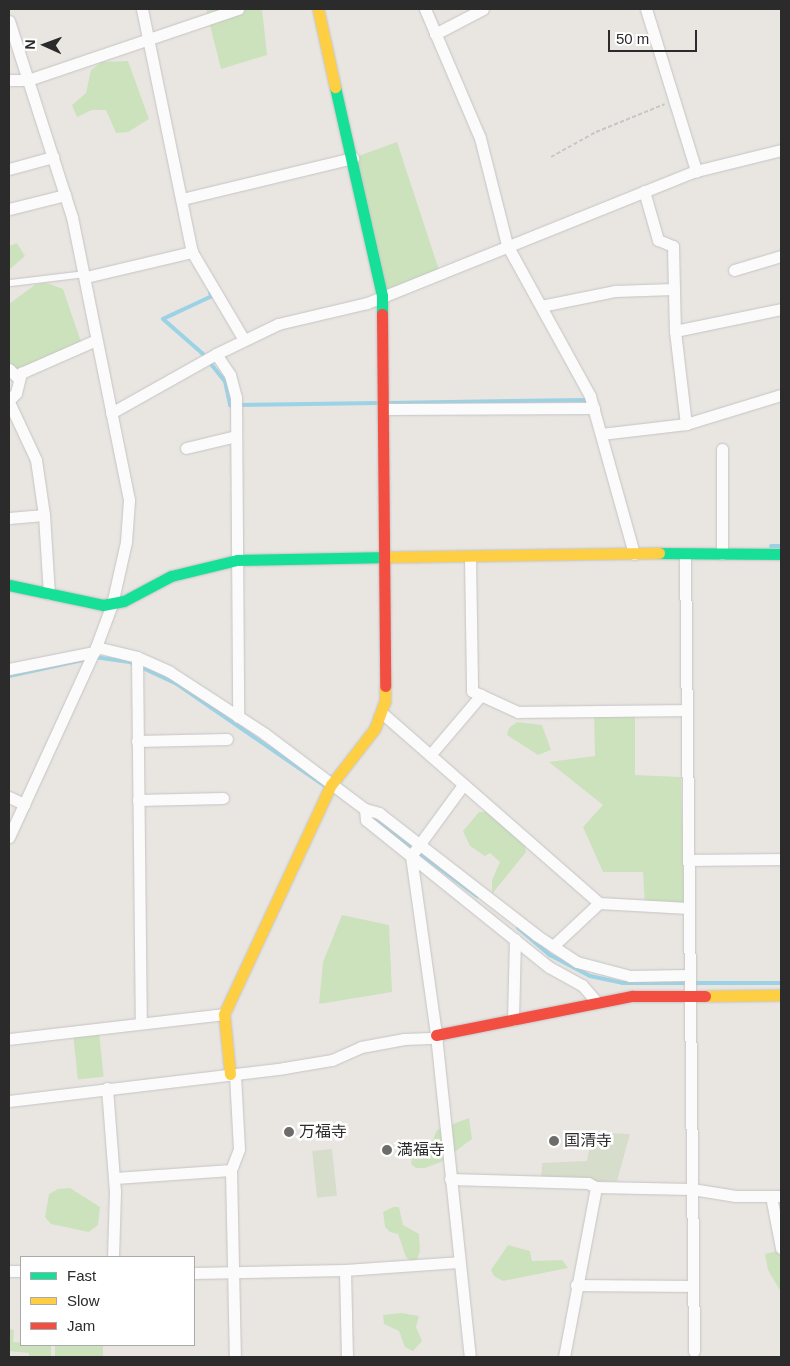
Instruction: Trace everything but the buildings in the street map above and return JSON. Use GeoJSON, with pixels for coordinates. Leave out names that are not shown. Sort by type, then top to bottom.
{"type":"FeatureCollection","features":[{"type":"Feature","properties":{"kind":"street"},"geometry":{"type":"LineString","coordinates":[[142,9],[192,252],[244,340]]}},
{"type":"Feature","properties":{"kind":"street"},"geometry":{"type":"LineString","coordinates":[[9,80],[28,80],[238,9]]}},
{"type":"Feature","properties":{"kind":"street"},"geometry":{"type":"LineString","coordinates":[[235,1357],[235,1274],[231,1170],[239,1149],[224,1014],[331,786],[375,728],[382,713],[386,558],[382,296],[353,158],[318,9]]}},
{"type":"Feature","properties":{"kind":"street"},"geometry":{"type":"LineString","coordinates":[[425,9],[480,138],[507,245],[594,408],[634,554]]}},
{"type":"Feature","properties":{"kind":"street"},"geometry":{"type":"LineString","coordinates":[[435,34],[483,9]]}},
{"type":"Feature","properties":{"kind":"street"},"geometry":{"type":"LineString","coordinates":[[646,9],[696,171]]}},
{"type":"Feature","properties":{"kind":"street"},"geometry":{"type":"LineString","coordinates":[[9,21],[65,195],[86,276],[96,340],[128,500],[126,542],[112,604],[95,650],[9,837]]}},
{"type":"Feature","properties":{"kind":"street"},"geometry":{"type":"LineString","coordinates":[[112,414],[216,354],[278,324],[367,303],[507,245],[696,171],[781,150]]}},
{"type":"Feature","properties":{"kind":"street"},"geometry":{"type":"LineString","coordinates":[[9,169],[53,157]]}},
{"type":"Feature","properties":{"kind":"street"},"geometry":{"type":"LineString","coordinates":[[182,199],[353,158]]}},
{"type":"Feature","properties":{"kind":"street"},"geometry":{"type":"LineString","coordinates":[[644,191],[658,240],[673,246],[675,331],[686,424]]}},
{"type":"Feature","properties":{"kind":"street"},"geometry":{"type":"LineString","coordinates":[[9,209],[65,195]]}},
{"type":"Feature","properties":{"kind":"street"},"geometry":{"type":"LineString","coordinates":[[86,276],[192,252]]}},
{"type":"Feature","properties":{"kind":"street"},"geometry":{"type":"LineString","coordinates":[[734,270],[781,256]]}},
{"type":"Feature","properties":{"kind":"street"},"geometry":{"type":"LineString","coordinates":[[541,306],[615,291],[673,290]]}},
{"type":"Feature","properties":{"kind":"street"},"geometry":{"type":"LineString","coordinates":[[675,331],[781,309]]}},
{"type":"Feature","properties":{"kind":"street"},"geometry":{"type":"LineString","coordinates":[[49,594],[44,515],[36,460],[9,401],[16,393],[21,373],[96,340]]}},
{"type":"Feature","properties":{"kind":"street"},"geometry":{"type":"LineString","coordinates":[[216,354],[230,375],[236,397],[238,717]]}},
{"type":"Feature","properties":{"kind":"street"},"geometry":{"type":"LineString","coordinates":[[9,369],[19,379]]}},
{"type":"Feature","properties":{"kind":"street"},"geometry":{"type":"LineString","coordinates":[[601,434],[686,424],[781,395]]}},
{"type":"Feature","properties":{"kind":"street"},"geometry":{"type":"LineString","coordinates":[[384,409],[594,408]]}},
{"type":"Feature","properties":{"kind":"street"},"geometry":{"type":"LineString","coordinates":[[186,448],[236,436]]}},
{"type":"Feature","properties":{"kind":"street"},"geometry":{"type":"LineString","coordinates":[[722,449],[722,554]]}},
{"type":"Feature","properties":{"kind":"street"},"geometry":{"type":"LineString","coordinates":[[9,518],[44,515]]}},
{"type":"Feature","properties":{"kind":"street"},"geometry":{"type":"LineString","coordinates":[[9,584],[89,604],[112,604],[171,576],[237,560],[634,554],[781,554]]}},
{"type":"Feature","properties":{"kind":"street"},"geometry":{"type":"LineString","coordinates":[[685,555],[688,996],[694,1352]]}},
{"type":"Feature","properties":{"kind":"street"},"geometry":{"type":"LineString","coordinates":[[470,557],[472,691],[518,712],[686,710]]}},
{"type":"Feature","properties":{"kind":"street"},"geometry":{"type":"LineString","coordinates":[[9,669],[95,650],[137,657],[170,672],[238,717],[365,809],[379,813],[553,946],[577,962],[600,970],[630,976],[688,975]]}},
{"type":"Feature","properties":{"kind":"street"},"geometry":{"type":"LineString","coordinates":[[137,657],[141,1023]]}},
{"type":"Feature","properties":{"kind":"street"},"geometry":{"type":"LineString","coordinates":[[430,755],[481,695]]}},
{"type":"Feature","properties":{"kind":"street"},"geometry":{"type":"LineString","coordinates":[[382,713],[599,903],[688,908]]}},
{"type":"Feature","properties":{"kind":"street"},"geometry":{"type":"LineString","coordinates":[[138,741],[228,739]]}},
{"type":"Feature","properties":{"kind":"street"},"geometry":{"type":"LineString","coordinates":[[463,785],[411,856],[437,1037],[458,1262],[470,1357]]}},
{"type":"Feature","properties":{"kind":"street"},"geometry":{"type":"LineString","coordinates":[[9,797],[24,804]]}},
{"type":"Feature","properties":{"kind":"street"},"geometry":{"type":"LineString","coordinates":[[138,800],[223,798]]}},
{"type":"Feature","properties":{"kind":"street"},"geometry":{"type":"LineString","coordinates":[[365,809],[366,820],[549,967],[582,985],[597,1002]]}},
{"type":"Feature","properties":{"kind":"street"},"geometry":{"type":"LineString","coordinates":[[688,860],[781,859]]}},
{"type":"Feature","properties":{"kind":"street"},"geometry":{"type":"LineString","coordinates":[[553,946],[599,903]]}},
{"type":"Feature","properties":{"kind":"street"},"geometry":{"type":"LineString","coordinates":[[513,1020],[515,939]]}},
{"type":"Feature","properties":{"kind":"street"},"geometry":{"type":"LineString","coordinates":[[9,1101],[332,1060],[361,1046],[404,1039],[437,1037],[632,996],[781,995]]}},
{"type":"Feature","properties":{"kind":"street"},"geometry":{"type":"LineString","coordinates":[[9,1039],[224,1014]]}},
{"type":"Feature","properties":{"kind":"street"},"geometry":{"type":"LineString","coordinates":[[107,1088],[115,1178],[113,1256]]}},
{"type":"Feature","properties":{"kind":"street"},"geometry":{"type":"LineString","coordinates":[[115,1178],[231,1170]]}},
{"type":"Feature","properties":{"kind":"street"},"geometry":{"type":"LineString","coordinates":[[450,1179],[588,1183],[596,1187],[692,1188],[735,1196],[776,1196],[781,1248]]}},
{"type":"Feature","properties":{"kind":"street"},"geometry":{"type":"LineString","coordinates":[[564,1357],[576,1285],[596,1187]]}},
{"type":"Feature","properties":{"kind":"street"},"geometry":{"type":"LineString","coordinates":[[195,1273],[235,1274],[345,1270],[458,1262]]}},
{"type":"Feature","properties":{"kind":"street"},"geometry":{"type":"LineString","coordinates":[[345,1270],[347,1357]]}},
{"type":"Feature","properties":{"kind":"street"},"geometry":{"type":"LineString","coordinates":[[576,1285],[693,1286]]}},
{"type":"Feature","properties":{"kind":"lane"},"geometry":{"type":"LineString","coordinates":[[11,283],[86,276]]}},
{"type":"Feature","properties":{"kind":"path"},"geometry":{"type":"LineString","coordinates":[[551,156],[596,132],[674,100]]}},
{"type":"Feature","properties":{"kind":"green space"},"geometry":{"type":"Polygon","coordinates":[[[206,9],[262,9],[267,55],[221,69],[206,9]]]}},
{"type":"Feature","properties":{"kind":"green space"},"geometry":{"type":"Polygon","coordinates":[[[128,61],[149,119],[128,132],[116,133],[106,110],[92,110],[77,117],[72,105],[86,93],[91,70],[102,62],[128,61]]]}},
{"type":"Feature","properties":{"kind":"green space"},"geometry":{"type":"Polygon","coordinates":[[[397,142],[440,273],[382,296],[353,158],[397,142]]]}},
{"type":"Feature","properties":{"kind":"green space"},"geometry":{"type":"Polygon","coordinates":[[[17,243],[25,256],[9,270],[9,246],[17,243]]]}},
{"type":"Feature","properties":{"kind":"green space"},"geometry":{"type":"Polygon","coordinates":[[[47,283],[63,289],[81,342],[9,374],[9,304],[36,284],[47,283]]]}},
{"type":"Feature","properties":{"kind":"green space"},"geometry":{"type":"Polygon","coordinates":[[[594,711],[635,711],[635,775],[681,777],[684,908],[645,906],[643,872],[603,872],[583,827],[603,805],[549,762],[595,756],[594,711]]]}},
{"type":"Feature","properties":{"kind":"green space"},"geometry":{"type":"Polygon","coordinates":[[[517,722],[542,725],[551,750],[538,755],[507,735],[509,728],[517,722]]]}},
{"type":"Feature","properties":{"kind":"green space"},"geometry":{"type":"Polygon","coordinates":[[[479,812],[487,812],[524,839],[526,852],[492,894],[492,880],[500,862],[490,853],[485,856],[470,846],[463,831],[479,812]]]}},
{"type":"Feature","properties":{"kind":"green space"},"geometry":{"type":"Polygon","coordinates":[[[342,915],[389,925],[392,992],[319,1004],[323,962],[342,915]]]}},
{"type":"Feature","properties":{"kind":"green space"},"geometry":{"type":"Polygon","coordinates":[[[99,1032],[104,1077],[78,1079],[73,1035],[99,1032]]]}},
{"type":"Feature","properties":{"kind":"green space"},"geometry":{"type":"Polygon","coordinates":[[[469,1118],[472,1139],[441,1162],[425,1168],[416,1168],[411,1164],[413,1155],[431,1144],[437,1130],[469,1118]]]}},
{"type":"Feature","properties":{"kind":"green space"},"geometry":{"type":"Polygon","coordinates":[[[592,1132],[630,1134],[617,1181],[541,1182],[542,1163],[587,1161],[592,1132]]]}},
{"type":"Feature","properties":{"kind":"green space"},"geometry":{"type":"Polygon","coordinates":[[[332,1149],[337,1196],[317,1198],[312,1151],[332,1149]]]}},
{"type":"Feature","properties":{"kind":"green space"},"geometry":{"type":"Polygon","coordinates":[[[70,1188],[100,1207],[98,1225],[89,1232],[51,1224],[45,1217],[49,1194],[58,1189],[70,1188]]]}},
{"type":"Feature","properties":{"kind":"green space"},"geometry":{"type":"Polygon","coordinates":[[[393,1207],[399,1207],[403,1225],[419,1234],[420,1251],[415,1265],[406,1257],[398,1234],[390,1232],[385,1227],[383,1212],[393,1207]]]}},
{"type":"Feature","properties":{"kind":"green space"},"geometry":{"type":"Polygon","coordinates":[[[508,1245],[530,1251],[532,1261],[562,1260],[568,1268],[503,1281],[494,1276],[491,1270],[508,1245]]]}},
{"type":"Feature","properties":{"kind":"green space"},"geometry":{"type":"Polygon","coordinates":[[[781,1250],[781,1292],[768,1270],[765,1254],[781,1250]]]}},
{"type":"Feature","properties":{"kind":"green space"},"geometry":{"type":"Polygon","coordinates":[[[402,1313],[419,1316],[416,1327],[422,1341],[413,1351],[405,1347],[399,1331],[384,1324],[383,1315],[402,1313]]]}},
{"type":"Feature","properties":{"kind":"green space"},"geometry":{"type":"Polygon","coordinates":[[[9,1329],[14,1330],[13,1342],[20,1343],[20,1346],[51,1346],[51,1357],[29,1357],[29,1353],[9,1351],[9,1329]]]}},
{"type":"Feature","properties":{"kind":"green space"},"geometry":{"type":"Polygon","coordinates":[[[55,1346],[103,1346],[103,1357],[55,1357],[55,1346]]]}},
{"type":"Feature","properties":{"kind":"waterway"},"geometry":{"type":"LineString","coordinates":[[210,293],[212,296],[163,319],[202,353],[225,381],[230,405],[379,403]]}},
{"type":"Feature","properties":{"kind":"waterway"},"geometry":{"type":"LineString","coordinates":[[388,403],[586,400],[587,403]]}},
{"type":"Feature","properties":{"kind":"waterway"},"geometry":{"type":"LineString","coordinates":[[771,546],[781,546]]}},
{"type":"Feature","properties":{"kind":"waterway"},"geometry":{"type":"LineString","coordinates":[[94,657],[130,662],[177,684],[325,786]]}},
{"type":"Feature","properties":{"kind":"waterway"},"geometry":{"type":"LineString","coordinates":[[9,676],[87,659]]}},
{"type":"Feature","properties":{"kind":"waterway"},"geometry":{"type":"LineString","coordinates":[[372,818],[477,896]]}},
{"type":"Feature","properties":{"kind":"waterway"},"geometry":{"type":"LineString","coordinates":[[518,928],[550,955],[590,976],[622,983],[781,983]]}},
{"type":"Feature","properties":{"kind":"traffic: fast"},"geometry":{"type":"LineString","coordinates":[[335,87],[382,296],[382,314]]}},
{"type":"Feature","properties":{"kind":"traffic: fast"},"geometry":{"type":"LineString","coordinates":[[659,553],[781,554]]}},
{"type":"Feature","properties":{"kind":"traffic: fast"},"geometry":{"type":"LineString","coordinates":[[9,585],[103,605],[124,601],[171,576],[237,560],[391,557]]}},
{"type":"Feature","properties":{"kind":"traffic: slow"},"geometry":{"type":"LineString","coordinates":[[318,9],[335,87]]}},
{"type":"Feature","properties":{"kind":"traffic: slow"},"geometry":{"type":"LineString","coordinates":[[391,557],[659,553]]}},
{"type":"Feature","properties":{"kind":"traffic: slow"},"geometry":{"type":"LineString","coordinates":[[230,1074],[224,1014],[331,785],[375,728],[385,701],[385,686]]}},
{"type":"Feature","properties":{"kind":"traffic: slow"},"geometry":{"type":"LineString","coordinates":[[705,996],[781,995]]}},
{"type":"Feature","properties":{"kind":"traffic: jam"},"geometry":{"type":"LineString","coordinates":[[382,314],[385,686]]}},
{"type":"Feature","properties":{"kind":"traffic: jam"},"geometry":{"type":"LineString","coordinates":[[436,1035],[632,996],[705,996]]}},
{"type":"Feature","properties":{"kind":"place","name":"万福寺"},"geometry":{"type":"Point","coordinates":[289,1132]}},
{"type":"Feature","properties":{"kind":"place","name":"国清寺"},"geometry":{"type":"Point","coordinates":[554,1141]}},
{"type":"Feature","properties":{"kind":"place","name":"満福寺"},"geometry":{"type":"Point","coordinates":[387,1150]}}]}
